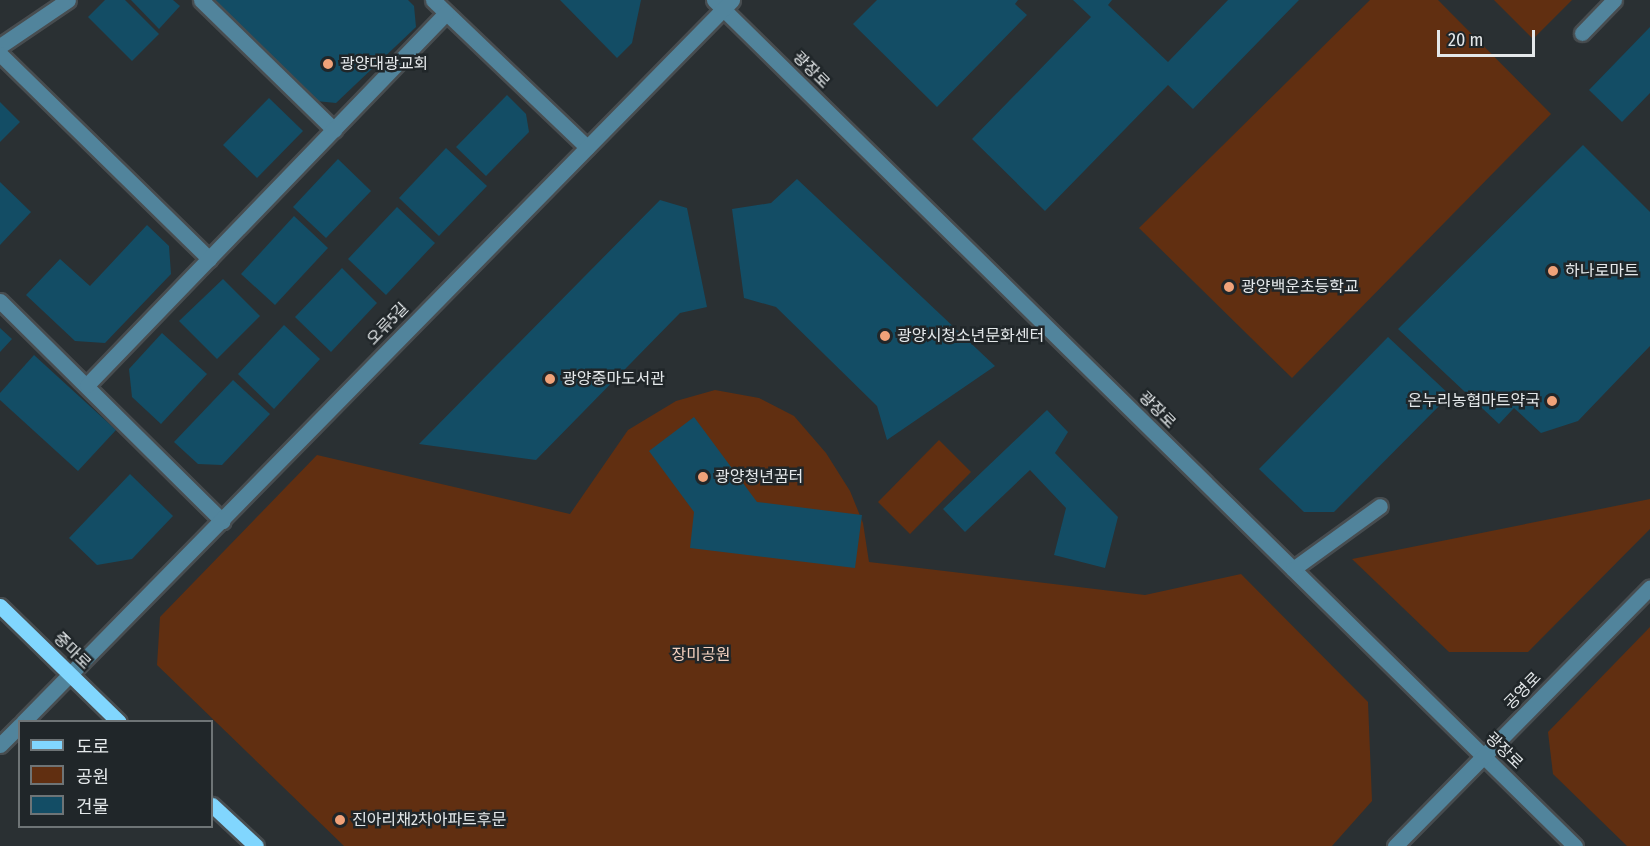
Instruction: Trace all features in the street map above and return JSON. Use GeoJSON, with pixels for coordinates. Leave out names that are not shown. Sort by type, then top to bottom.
{"type":"FeatureCollection","features":[{"type":"Feature","properties":{"kind":"main road","name":"중마로"},"geometry":{"type":"LineString","coordinates":[[0,606],[117,720]]}},
{"type":"Feature","properties":{"kind":"main road"},"geometry":{"type":"LineString","coordinates":[[213,807],[256,846]]}},
{"type":"Feature","properties":{"kind":"street"},"geometry":{"type":"LineString","coordinates":[[0,46],[68,0]]}},
{"type":"Feature","properties":{"kind":"street"},"geometry":{"type":"LineString","coordinates":[[201,0],[334,130]]}},
{"type":"Feature","properties":{"kind":"street"},"geometry":{"type":"LineString","coordinates":[[433,0],[587,147]]}},
{"type":"Feature","properties":{"kind":"street"},"geometry":{"type":"LineString","coordinates":[[1582,33],[1614,0]]}},
{"type":"Feature","properties":{"kind":"street","name":"오류5길"},"geometry":{"type":"LineString","coordinates":[[25,720],[587,147],[723,3]]}},
{"type":"Feature","properties":{"kind":"street","name":"광장로"},"geometry":{"type":"LineString","coordinates":[[723,3],[1575,846]]}},
{"type":"Feature","properties":{"kind":"street"},"geometry":{"type":"LineString","coordinates":[[87,385],[446,13]]}},
{"type":"Feature","properties":{"kind":"street"},"geometry":{"type":"LineString","coordinates":[[0,54],[208,259]]}},
{"type":"Feature","properties":{"kind":"street"},"geometry":{"type":"LineString","coordinates":[[0,301],[222,520]]}},
{"type":"Feature","properties":{"kind":"street"},"geometry":{"type":"LineString","coordinates":[[1293,569],[1380,506]]}},
{"type":"Feature","properties":{"kind":"street","name":"공영로"},"geometry":{"type":"LineString","coordinates":[[1395,846],[1650,587]]}},
{"type":"Feature","properties":{"kind":"street"},"geometry":{"type":"LineString","coordinates":[[0,745],[18,727]]}},
{"type":"Feature","properties":{"kind":"green space"},"geometry":{"type":"Polygon","coordinates":[[[1370,0],[1438,0],[1551,114],[1292,378],[1139,228],[1370,0]]]}},
{"type":"Feature","properties":{"kind":"green space"},"geometry":{"type":"Polygon","coordinates":[[[1494,0],[1572,0],[1533,39],[1494,0]]]}},
{"type":"Feature","properties":{"kind":"green space","name":"장미공원"},"geometry":{"type":"Polygon","coordinates":[[[715,390],[759,398],[794,416],[826,453],[850,491],[863,523],[869,562],[1145,595],[1241,574],[1368,702],[1372,801],[1332,846],[344,846],[157,665],[160,617],[317,455],[570,514],[628,430],[676,401],[715,390]]]}},
{"type":"Feature","properties":{"kind":"green space"},"geometry":{"type":"Polygon","coordinates":[[[939,440],[971,472],[910,534],[878,502],[939,440]]]}},
{"type":"Feature","properties":{"kind":"green space"},"geometry":{"type":"Polygon","coordinates":[[[1650,499],[1650,529],[1528,652],[1449,652],[1352,559],[1650,499]]]}},
{"type":"Feature","properties":{"kind":"green space"},"geometry":{"type":"Polygon","coordinates":[[[1650,627],[1650,846],[1627,846],[1553,774],[1548,732],[1650,627]]]}},
{"type":"Feature","properties":{"kind":"building"},"geometry":{"type":"Polygon","coordinates":[[[105,0],[125,0],[159,34],[132,61],[88,17],[105,0]]]}},
{"type":"Feature","properties":{"kind":"building"},"geometry":{"type":"Polygon","coordinates":[[[131,0],[173,0],[180,6],[159,29],[131,0]]]}},
{"type":"Feature","properties":{"kind":"building","name":"광양대광교회"},"geometry":{"type":"Polygon","coordinates":[[[213,0],[408,0],[414,6],[416,27],[336,103],[316,101],[213,0]]]}},
{"type":"Feature","properties":{"kind":"building"},"geometry":{"type":"Polygon","coordinates":[[[560,0],[641,0],[632,43],[617,58],[560,0]]]}},
{"type":"Feature","properties":{"kind":"building"},"geometry":{"type":"Polygon","coordinates":[[[877,0],[1018,0],[1015,4],[1027,15],[937,107],[853,24],[877,0]]]}},
{"type":"Feature","properties":{"kind":"building"},"geometry":{"type":"Polygon","coordinates":[[[1073,0],[1112,0],[1108,5],[1168,62],[1228,0],[1299,0],[1193,109],[1168,85],[1045,211],[972,139],[1091,17],[1073,0]]]}},
{"type":"Feature","properties":{"kind":"building"},"geometry":{"type":"Polygon","coordinates":[[[1650,27],[1650,93],[1622,122],[1589,90],[1650,27]]]}},
{"type":"Feature","properties":{"kind":"building"},"geometry":{"type":"Polygon","coordinates":[[[507,95],[526,114],[529,132],[486,176],[456,147],[507,95]]]}},
{"type":"Feature","properties":{"kind":"building"},"geometry":{"type":"Polygon","coordinates":[[[269,98],[303,131],[257,178],[223,145],[269,98]]]}},
{"type":"Feature","properties":{"kind":"building"},"geometry":{"type":"Polygon","coordinates":[[[0,102],[20,122],[0,142],[0,102]]]}},
{"type":"Feature","properties":{"kind":"building","name":"하나로마트"},"geometry":{"type":"Polygon","coordinates":[[[1583,145],[1650,212],[1650,346],[1578,421],[1541,433],[1514,408],[1499,424],[1398,329],[1583,145]]]}},
{"type":"Feature","properties":{"kind":"building"},"geometry":{"type":"Polygon","coordinates":[[[446,148],[487,186],[439,236],[399,198],[446,148]]]}},
{"type":"Feature","properties":{"kind":"building"},"geometry":{"type":"Polygon","coordinates":[[[338,159],[371,191],[326,238],[293,207],[338,159]]]}},
{"type":"Feature","properties":{"kind":"building","name":"광양시청소년문화센터"},"geometry":{"type":"Polygon","coordinates":[[[797,179],[995,366],[887,440],[877,406],[776,307],[744,298],[732,209],[771,203],[797,179]]]}},
{"type":"Feature","properties":{"kind":"building"},"geometry":{"type":"Polygon","coordinates":[[[0,182],[31,212],[0,245],[0,182]]]}},
{"type":"Feature","properties":{"kind":"building","name":"광양중마도서관"},"geometry":{"type":"Polygon","coordinates":[[[660,200],[687,208],[707,307],[680,313],[536,460],[419,444],[660,200]]]}},
{"type":"Feature","properties":{"kind":"building"},"geometry":{"type":"Polygon","coordinates":[[[397,207],[435,243],[386,295],[348,259],[397,207]]]}},
{"type":"Feature","properties":{"kind":"building"},"geometry":{"type":"Polygon","coordinates":[[[294,216],[328,248],[275,305],[241,274],[294,216]]]}},
{"type":"Feature","properties":{"kind":"building"},"geometry":{"type":"Polygon","coordinates":[[[147,225],[169,246],[171,274],[105,343],[75,341],[26,295],[60,259],[90,286],[147,225]]]}},
{"type":"Feature","properties":{"kind":"building"},"geometry":{"type":"Polygon","coordinates":[[[342,268],[377,303],[331,352],[295,317],[342,268]]]}},
{"type":"Feature","properties":{"kind":"building"},"geometry":{"type":"Polygon","coordinates":[[[223,279],[260,316],[217,359],[179,321],[223,279]]]}},
{"type":"Feature","properties":{"kind":"building"},"geometry":{"type":"Polygon","coordinates":[[[284,325],[320,359],[274,409],[238,374],[284,325]]]}},
{"type":"Feature","properties":{"kind":"building"},"geometry":{"type":"Polygon","coordinates":[[[0,328],[12,339],[0,352],[0,328]]]}},
{"type":"Feature","properties":{"kind":"building"},"geometry":{"type":"Polygon","coordinates":[[[162,333],[207,374],[161,424],[132,397],[129,369],[162,333]]]}},
{"type":"Feature","properties":{"kind":"building"},"geometry":{"type":"Polygon","coordinates":[[[1388,337],[1450,395],[1334,512],[1304,512],[1259,469],[1388,337]]]}},
{"type":"Feature","properties":{"kind":"building"},"geometry":{"type":"Polygon","coordinates":[[[34,355],[116,430],[78,471],[0,400],[0,393],[34,355]]]}},
{"type":"Feature","properties":{"kind":"building"},"geometry":{"type":"Polygon","coordinates":[[[233,380],[270,414],[222,465],[198,464],[174,442],[233,380]]]}},
{"type":"Feature","properties":{"kind":"building"},"geometry":{"type":"Polygon","coordinates":[[[1047,410],[1068,432],[1055,453],[1118,517],[1105,568],[1054,555],[1066,508],[1030,470],[965,532],[943,509],[1047,410]]]}},
{"type":"Feature","properties":{"kind":"building","name":"광양청년꿈터"},"geometry":{"type":"Polygon","coordinates":[[[694,417],[757,502],[862,515],[855,568],[690,548],[694,512],[649,451],[694,417]]]}},
{"type":"Feature","properties":{"kind":"building"},"geometry":{"type":"Polygon","coordinates":[[[130,474],[173,516],[132,559],[97,565],[69,538],[130,474]]]}},
{"type":"Feature","properties":{"kind":"place","name":"광양대광교회"},"geometry":{"type":"Point","coordinates":[328,64]}},
{"type":"Feature","properties":{"kind":"place","name":"하나로마트"},"geometry":{"type":"Point","coordinates":[1553,271]}},
{"type":"Feature","properties":{"kind":"place","name":"광양백운초등학교"},"geometry":{"type":"Point","coordinates":[1229,287]}},
{"type":"Feature","properties":{"kind":"place","name":"광양시청소년문화센터"},"geometry":{"type":"Point","coordinates":[885,336]}},
{"type":"Feature","properties":{"kind":"place","name":"광양중마도서관"},"geometry":{"type":"Point","coordinates":[550,379]}},
{"type":"Feature","properties":{"kind":"place","name":"온누리농협마트약국"},"geometry":{"type":"Point","coordinates":[1552,401]}},
{"type":"Feature","properties":{"kind":"place","name":"광양청년꿈터"},"geometry":{"type":"Point","coordinates":[703,477]}},
{"type":"Feature","properties":{"kind":"place","name":"진아리채2차아파트후문"},"geometry":{"type":"Point","coordinates":[340,820]}}]}
